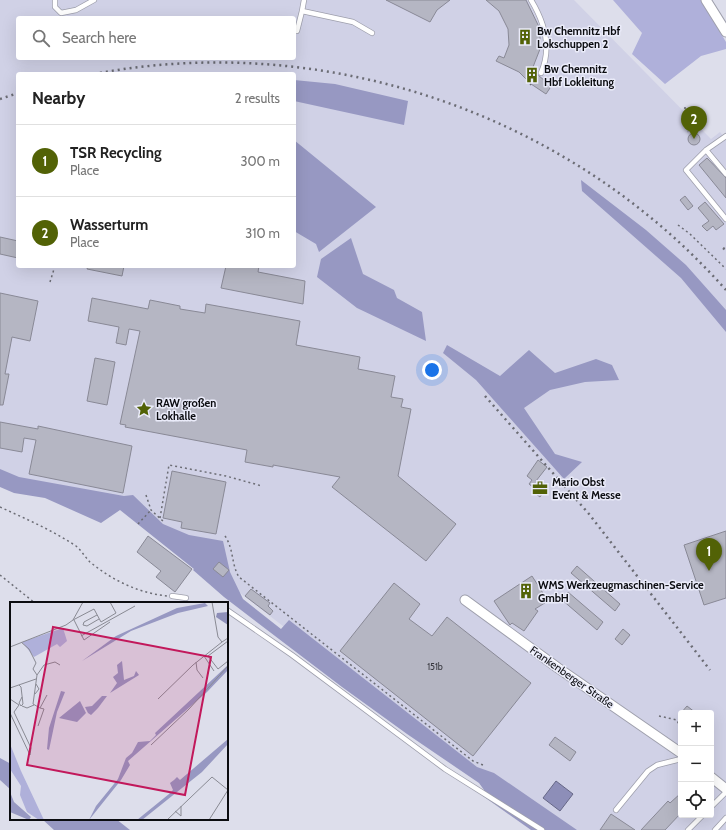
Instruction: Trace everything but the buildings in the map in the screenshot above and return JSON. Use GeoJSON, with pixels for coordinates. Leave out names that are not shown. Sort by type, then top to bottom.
{"type":"FeatureCollection","features":[{"type":"Feature","properties":{"kind":"street"},"geometry":{"type":"LineString","coordinates":[[706,0],[726,32]]}},
{"type":"Feature","properties":{"kind":"street","name":"Frankenberger Straße"},"geometry":{"type":"LineString","coordinates":[[464,600],[558,668],[678,751]]}},
{"type":"Feature","properties":{"kind":"street"},"geometry":{"type":"LineString","coordinates":[[714,780],[726,790]]}},
{"type":"Feature","properties":{"kind":"lane"},"geometry":{"type":"LineString","coordinates":[[55,0],[55,7],[61,13],[76,10],[94,0]]}},
{"type":"Feature","properties":{"kind":"lane"},"geometry":{"type":"LineString","coordinates":[[296,31],[304,0]]}},
{"type":"Feature","properties":{"kind":"lane"},"geometry":{"type":"LineString","coordinates":[[531,0],[541,17],[547,43],[546,60],[541,73]]}},
{"type":"Feature","properties":{"kind":"lane"},"geometry":{"type":"LineString","coordinates":[[302,11],[353,22],[372,33]]}},
{"type":"Feature","properties":{"kind":"lane"},"geometry":{"type":"LineString","coordinates":[[726,136],[706,150],[686,170],[726,219]]}},
{"type":"Feature","properties":{"kind":"lane"},"geometry":{"type":"LineString","coordinates":[[706,150],[726,174]]}},
{"type":"Feature","properties":{"kind":"lane"},"geometry":{"type":"LineString","coordinates":[[172,596],[186,598]]}},
{"type":"Feature","properties":{"kind":"lane"},"geometry":{"type":"LineString","coordinates":[[228,611],[292,655],[445,769],[542,830]]}},
{"type":"Feature","properties":{"kind":"lane"},"geometry":{"type":"LineString","coordinates":[[616,810],[648,771],[657,765],[678,760]]}},
{"type":"Feature","properties":{"kind":"lane"},"geometry":{"type":"LineString","coordinates":[[714,804],[726,790]]}},
{"type":"Feature","properties":{"kind":"lane"},"geometry":{"type":"LineString","coordinates":[[688,830],[700,818]]}},
{"type":"Feature","properties":{"kind":"lane"},"geometry":{"type":"LineString","coordinates":[[715,830],[726,818]]}},
{"type":"Feature","properties":{"kind":"path"},"geometry":{"type":"LineString","coordinates":[[685,107],[685,118],[688,132]]}},
{"type":"Feature","properties":{"kind":"path"},"geometry":{"type":"LineString","coordinates":[[678,225],[690,234],[726,269]]}},
{"type":"Feature","properties":{"kind":"path"},"geometry":{"type":"LineString","coordinates":[[50,282],[54,268]]}},
{"type":"Feature","properties":{"kind":"path"},"geometry":{"type":"LineString","coordinates":[[160,518],[169,466],[226,476],[262,486]]}},
{"type":"Feature","properties":{"kind":"path"},"geometry":{"type":"LineString","coordinates":[[146,495],[151,510],[164,522]]}},
{"type":"Feature","properties":{"kind":"path"},"geometry":{"type":"LineString","coordinates":[[0,507],[56,534],[78,547],[86,558],[95,566],[126,585],[172,596]]}},
{"type":"Feature","properties":{"kind":"path"},"geometry":{"type":"LineString","coordinates":[[138,524],[151,510]]}},
{"type":"Feature","properties":{"kind":"path"},"geometry":{"type":"LineString","coordinates":[[225,536],[230,543],[234,569],[239,577],[473,761],[483,764]]}},
{"type":"Feature","properties":{"kind":"path"},"geometry":{"type":"LineString","coordinates":[[0,576],[34,602]]}},
{"type":"Feature","properties":{"kind":"path"},"geometry":{"type":"LineString","coordinates":[[659,716],[677,720],[678,722]]}},
{"type":"Feature","properties":{"kind":"shaded area"},"geometry":{"type":"Polygon","coordinates":[[[0,0],[574,0],[711,139],[720,132],[726,140],[726,830],[567,830],[487,783],[131,509],[0,475],[0,0]]]}},
{"type":"Feature","properties":{"kind":"shaded area"},"geometry":{"type":"Polygon","coordinates":[[[613,0],[701,0],[726,42],[726,49],[701,56],[665,84],[632,54],[642,33],[613,0]]]}},
{"type":"Feature","properties":{"kind":"shaded area"},"geometry":{"type":"Polygon","coordinates":[[[296,80],[335,84],[408,101],[404,125],[296,101],[296,80]]]}},
{"type":"Feature","properties":{"kind":"shaded area"},"geometry":{"type":"Polygon","coordinates":[[[296,142],[376,207],[319,252],[316,244],[296,232],[296,142]]]}},
{"type":"Feature","properties":{"kind":"shaded area"},"geometry":{"type":"Polygon","coordinates":[[[581,180],[646,230],[686,265],[726,310],[726,332],[681,278],[582,191],[581,180]]]}},
{"type":"Feature","properties":{"kind":"shaded area"},"geometry":{"type":"Polygon","coordinates":[[[351,238],[363,274],[394,290],[397,298],[422,312],[426,341],[357,308],[317,277],[321,259],[351,238]]]}},
{"type":"Feature","properties":{"kind":"shaded area"},"geometry":{"type":"Polygon","coordinates":[[[447,345],[500,376],[529,350],[555,373],[596,359],[612,365],[619,380],[585,382],[550,390],[524,408],[555,454],[582,462],[564,479],[476,380],[443,353],[447,345]]]}},
{"type":"Feature","properties":{"kind":"shaded area"},"geometry":{"type":"Polygon","coordinates":[[[0,469],[19,477],[124,496],[133,495],[163,524],[189,535],[223,541],[230,572],[243,599],[281,629],[289,620],[477,767],[494,773],[577,830],[531,830],[483,796],[484,790],[479,783],[342,687],[224,597],[193,570],[194,569],[120,510],[101,523],[45,498],[14,493],[0,487],[0,469]]]}},
{"type":"Feature","properties":{"kind":"shaded area"},"geometry":{"type":"Polygon","coordinates":[[[0,758],[10,763],[10,789],[0,780],[0,758]]]}},
{"type":"Feature","properties":{"kind":"shaded area"},"geometry":{"type":"Polygon","coordinates":[[[556,781],[573,794],[560,811],[543,798],[556,781]]]}},
{"type":"Feature","properties":{"kind":"shaded area"},"geometry":{"type":"Polygon","coordinates":[[[43,820],[117,820],[130,830],[54,830],[43,820]]]}},
{"type":"Feature","properties":{"kind":"railway"},"geometry":{"type":"LineString","coordinates":[[110,72],[181,63],[269,64],[355,77],[438,100],[519,133],[594,176],[664,228],[726,290]]}},
{"type":"Feature","properties":{"kind":"railway"},"geometry":{"type":"LineString","coordinates":[[0,99],[16,94]]}},
{"type":"Feature","properties":{"kind":"railway"},"geometry":{"type":"LineString","coordinates":[[485,396],[589,514],[710,670]]}},
{"type":"Feature","properties":{"kind":"place","name":"Bw Chemnitz Hbf Lokschuppen 2"},"geometry":{"type":"Point","coordinates":[525,37]}},
{"type":"Feature","properties":{"kind":"place","name":"Bw Chemnitz Hbf Lokleitung"},"geometry":{"type":"Point","coordinates":[532,75]}},
{"type":"Feature","properties":{"kind":"place","name":"Wasserturm"},"geometry":{"type":"Point","coordinates":[694,139]}},
{"type":"Feature","properties":{"kind":"place","name":"RAW großen Lokhalle"},"geometry":{"type":"Point","coordinates":[144,409]}},
{"type":"Feature","properties":{"kind":"place","name":"Mario Obst Event & Messe"},"geometry":{"type":"Point","coordinates":[540,488]}},
{"type":"Feature","properties":{"kind":"place","name":"TSR Recycling"},"geometry":{"type":"Point","coordinates":[709,571]}},
{"type":"Feature","properties":{"kind":"place","name":"WMS Werkzeugmaschinen-Service GmbH"},"geometry":{"type":"Point","coordinates":[526,591]}}]}
